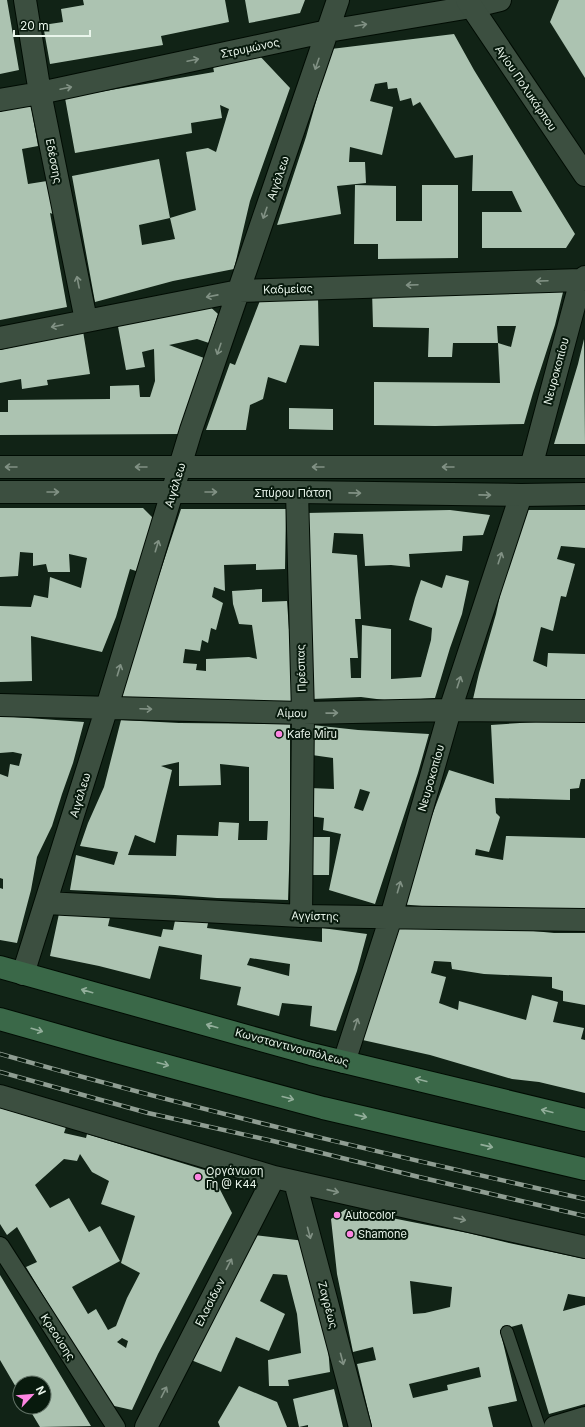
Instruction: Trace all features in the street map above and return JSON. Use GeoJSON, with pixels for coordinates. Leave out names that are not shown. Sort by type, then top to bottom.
{"type":"FeatureCollection","features":[{"type":"Feature","properties":{"kind":"main road","name":"Κωνσταντινουπόλεως"},"geometry":{"type":"LineString","coordinates":[[0,967],[310,1054],[585,1120]]}},
{"type":"Feature","properties":{"kind":"main road"},"geometry":{"type":"LineString","coordinates":[[0,1019],[323,1108],[585,1169]]}},
{"type":"Feature","properties":{"kind":"street","name":"Εδέσσης"},"geometry":{"type":"LineString","coordinates":[[25,0],[40,93],[86,320]]}},
{"type":"Feature","properties":{"kind":"street","name":"Αιγάλεω"},"geometry":{"type":"LineString","coordinates":[[23,974],[107,707],[191,430],[338,0]]}},
{"type":"Feature","properties":{"kind":"street","name":"Στρυμώνος"},"geometry":{"type":"LineString","coordinates":[[0,100],[40,93],[328,31],[469,4],[500,0]]}},
{"type":"Feature","properties":{"kind":"street","name":"Αγίου Πολυκάρπου"},"geometry":{"type":"LineString","coordinates":[[469,4],[585,175]]}},
{"type":"Feature","properties":{"kind":"street","name":"Καδμείας"},"geometry":{"type":"LineString","coordinates":[[0,338],[239,291],[583,278]]}},
{"type":"Feature","properties":{"kind":"street","name":"Νευροκοπίου"},"geometry":{"type":"LineString","coordinates":[[530,467],[583,278]]}},
{"type":"Feature","properties":{"kind":"street"},"geometry":{"type":"LineString","coordinates":[[0,467],[585,467]]}},
{"type":"Feature","properties":{"kind":"street","name":"Σπύρου Πάτση"},"geometry":{"type":"LineString","coordinates":[[0,492],[297,492],[522,495],[585,494]]}},
{"type":"Feature","properties":{"kind":"street","name":"Πρέσπας"},"geometry":{"type":"LineString","coordinates":[[297,492],[303,713],[301,916]]}},
{"type":"Feature","properties":{"kind":"street","name":"Νευροκοπίου"},"geometry":{"type":"LineString","coordinates":[[344,1062],[391,917],[450,710],[522,495]]}},
{"type":"Feature","properties":{"kind":"street","name":"Αίμου"},"geometry":{"type":"LineString","coordinates":[[0,705],[303,713],[450,710],[585,711]]}},
{"type":"Feature","properties":{"kind":"street","name":"Αγγίστης"},"geometry":{"type":"LineString","coordinates":[[46,903],[301,916],[585,920]]}},
{"type":"Feature","properties":{"kind":"street"},"geometry":{"type":"LineString","coordinates":[[0,1096],[274,1177],[585,1247]]}},
{"type":"Feature","properties":{"kind":"street","name":"Ελασίδων"},"geometry":{"type":"LineString","coordinates":[[146,1427],[274,1177]]}},
{"type":"Feature","properties":{"kind":"street","name":"Ζαγρέως"},"geometry":{"type":"LineString","coordinates":[[295,1182],[360,1427]]}},
{"type":"Feature","properties":{"kind":"street","name":"Κρεούσης"},"geometry":{"type":"LineString","coordinates":[[0,1246],[116,1427]]}},
{"type":"Feature","properties":{"kind":"street"},"geometry":{"type":"LineString","coordinates":[[555,1427],[585,1418]]}},
{"type":"Feature","properties":{"kind":"lane"},"geometry":{"type":"LineString","coordinates":[[507,1332],[539,1427]]}},
{"type":"Feature","properties":{"kind":"building"},"geometry":{"type":"Polygon","coordinates":[[[0,0],[7,0],[19,70],[0,74],[0,0]]]}},
{"type":"Feature","properties":{"kind":"building"},"geometry":{"type":"Polygon","coordinates":[[[83,0],[225,0],[229,22],[161,36],[163,45],[50,64],[43,25],[63,22],[61,9],[84,5],[83,0]]]}},
{"type":"Feature","properties":{"kind":"building"},"geometry":{"type":"Polygon","coordinates":[[[245,0],[305,0],[300,13],[249,23],[245,0]]]}},
{"type":"Feature","properties":{"kind":"building"},"geometry":{"type":"Polygon","coordinates":[[[559,0],[585,0],[585,78],[550,22],[559,0]]]}},
{"type":"Feature","properties":{"kind":"building"},"geometry":{"type":"Polygon","coordinates":[[[454,34],[474,70],[575,234],[566,248],[482,248],[482,212],[522,212],[512,191],[472,191],[473,155],[455,158],[420,102],[413,106],[411,98],[400,101],[397,88],[388,89],[387,82],[375,84],[370,101],[393,107],[382,155],[350,147],[349,162],[365,162],[366,183],[337,186],[341,214],[277,225],[306,137],[331,49],[454,34]]]}},
{"type":"Feature","properties":{"kind":"building"},"geometry":{"type":"Polygon","coordinates":[[[257,53],[290,88],[250,201],[234,269],[173,281],[95,302],[72,176],[159,159],[170,218],[196,210],[186,152],[208,148],[216,152],[229,109],[220,105],[222,118],[191,123],[192,133],[75,153],[65,98],[214,72],[212,61],[257,53]],[[170,218],[139,225],[142,245],[175,239],[170,218]]]}},
{"type":"Feature","properties":{"kind":"building"},"geometry":{"type":"Polygon","coordinates":[[[31,106],[38,146],[22,149],[28,184],[47,181],[53,214],[50,213],[67,307],[0,320],[0,111],[31,106]]]}},
{"type":"Feature","properties":{"kind":"building"},"geometry":{"type":"Polygon","coordinates":[[[355,185],[396,186],[396,221],[422,221],[422,185],[458,185],[458,258],[378,259],[378,244],[354,244],[355,185]]]}},
{"type":"Feature","properties":{"kind":"building"},"geometry":{"type":"Polygon","coordinates":[[[564,288],[555,325],[524,424],[435,426],[374,425],[374,382],[500,383],[498,343],[453,343],[452,357],[428,357],[429,328],[373,327],[372,290],[564,288]],[[497,326],[498,343],[511,347],[516,326],[497,326]]]}},
{"type":"Feature","properties":{"kind":"building"},"geometry":{"type":"Polygon","coordinates":[[[318,297],[319,346],[300,345],[286,383],[268,377],[263,399],[250,405],[246,430],[206,430],[230,363],[235,365],[261,298],[318,297]]]}},
{"type":"Feature","properties":{"kind":"building"},"geometry":{"type":"Polygon","coordinates":[[[206,303],[218,314],[209,343],[197,339],[169,345],[204,358],[181,434],[0,435],[0,412],[8,412],[8,400],[110,399],[110,386],[139,385],[140,397],[150,397],[155,381],[154,349],[142,352],[145,367],[126,370],[117,321],[206,303]]]}},
{"type":"Feature","properties":{"kind":"building"},"geometry":{"type":"Polygon","coordinates":[[[83,331],[90,374],[47,380],[48,385],[22,389],[21,379],[0,383],[0,350],[83,331]]]}},
{"type":"Feature","properties":{"kind":"building"},"geometry":{"type":"Polygon","coordinates":[[[584,339],[585,444],[554,444],[578,364],[584,339]]]}},
{"type":"Feature","properties":{"kind":"building"},"geometry":{"type":"Polygon","coordinates":[[[289,408],[333,409],[333,430],[289,429],[289,408]]]}},
{"type":"Feature","properties":{"kind":"building"},"geometry":{"type":"Polygon","coordinates":[[[0,508],[143,508],[156,521],[142,573],[130,569],[116,617],[102,652],[31,636],[32,681],[0,682],[0,606],[31,607],[34,595],[48,598],[50,577],[81,588],[87,558],[69,554],[70,572],[48,572],[46,564],[33,566],[33,553],[20,552],[18,576],[0,577],[0,508]]]}},
{"type":"Feature","properties":{"kind":"building"},"geometry":{"type":"Polygon","coordinates":[[[181,509],[286,509],[285,569],[256,570],[256,564],[224,565],[225,591],[214,587],[212,597],[223,603],[216,630],[211,628],[208,643],[202,640],[200,651],[185,649],[183,663],[197,664],[196,670],[206,671],[206,659],[249,657],[257,659],[252,625],[239,624],[233,604],[232,591],[262,589],[262,602],[287,601],[294,702],[120,701],[181,509]]]}},
{"type":"Feature","properties":{"kind":"building"},"geometry":{"type":"Polygon","coordinates":[[[450,510],[490,515],[483,535],[463,536],[462,551],[409,554],[410,567],[391,565],[365,566],[363,534],[334,533],[332,553],[357,555],[361,619],[355,619],[358,658],[350,658],[351,678],[361,678],[362,625],[391,629],[391,679],[421,677],[431,640],[432,628],[409,620],[421,580],[442,588],[446,575],[469,581],[462,614],[435,698],[392,701],[361,697],[312,699],[306,513],[450,510]]]}},
{"type":"Feature","properties":{"kind":"building"},"geometry":{"type":"Polygon","coordinates":[[[524,510],[585,510],[585,548],[561,546],[557,559],[575,564],[566,597],[561,596],[553,631],[541,627],[533,661],[547,667],[548,653],[585,654],[585,699],[513,702],[473,699],[496,614],[504,577],[524,510]]]}},
{"type":"Feature","properties":{"kind":"building"},"geometry":{"type":"Polygon","coordinates":[[[0,716],[84,722],[73,763],[52,826],[37,857],[31,890],[17,943],[0,940],[0,888],[3,889],[3,879],[0,878],[0,774],[8,777],[10,764],[19,766],[22,754],[13,752],[0,753],[0,716]]]}},
{"type":"Feature","properties":{"kind":"building"},"geometry":{"type":"Polygon","coordinates":[[[121,720],[179,723],[290,724],[290,841],[288,900],[217,898],[70,890],[76,855],[114,865],[118,852],[80,846],[88,823],[104,787],[121,720]],[[179,762],[161,766],[172,770],[155,843],[135,835],[128,855],[176,856],[177,835],[218,836],[219,822],[239,823],[238,840],[267,840],[268,821],[249,821],[249,767],[220,764],[221,785],[179,786],[179,762]]]}},
{"type":"Feature","properties":{"kind":"building"},"geometry":{"type":"Polygon","coordinates":[[[536,722],[585,722],[585,779],[581,779],[579,788],[570,789],[570,800],[495,798],[496,813],[500,817],[489,852],[476,849],[475,855],[503,860],[506,836],[585,838],[585,909],[468,910],[399,904],[449,770],[494,784],[491,725],[536,722]]]}},
{"type":"Feature","properties":{"kind":"building"},"geometry":{"type":"Polygon","coordinates":[[[312,725],[358,730],[429,734],[418,773],[375,904],[329,890],[341,834],[323,830],[324,818],[309,816],[310,788],[334,789],[333,758],[312,755],[312,725]],[[360,789],[354,808],[363,811],[370,792],[360,789]]]}},
{"type":"Feature","properties":{"kind":"building"},"geometry":{"type":"Polygon","coordinates":[[[310,837],[330,837],[329,875],[309,875],[310,837]]]}},
{"type":"Feature","properties":{"kind":"building"},"geometry":{"type":"Polygon","coordinates":[[[60,909],[111,913],[108,926],[161,937],[163,929],[173,930],[176,916],[209,918],[207,928],[322,942],[322,928],[367,934],[357,971],[336,1031],[310,1026],[312,1006],[282,1003],[279,1016],[237,1005],[241,987],[200,979],[202,955],[159,946],[150,979],[99,966],[50,956],[60,909]],[[250,958],[247,965],[289,976],[290,964],[250,958]]]}},
{"type":"Feature","properties":{"kind":"building"},"geometry":{"type":"Polygon","coordinates":[[[401,923],[554,933],[585,933],[585,1005],[563,1001],[563,991],[552,988],[552,977],[484,974],[452,969],[451,962],[434,961],[431,973],[446,977],[439,1003],[458,1010],[459,1001],[526,1020],[532,995],[558,1002],[553,1022],[584,1028],[581,1039],[585,1040],[585,1093],[539,1082],[512,1079],[430,1055],[358,1039],[383,960],[401,923]]]}},
{"type":"Feature","properties":{"kind":"building"},"geometry":{"type":"Polygon","coordinates":[[[0,1108],[66,1127],[64,1133],[86,1138],[87,1134],[211,1172],[232,1213],[158,1354],[132,1410],[110,1405],[26,1267],[37,1262],[17,1227],[7,1235],[0,1224],[0,1108]],[[80,1154],[77,1161],[64,1159],[35,1185],[50,1208],[69,1198],[89,1232],[100,1226],[120,1261],[72,1287],[88,1314],[96,1309],[108,1330],[116,1326],[127,1298],[140,1273],[121,1263],[135,1216],[101,1204],[109,1181],[92,1172],[80,1154]],[[122,1338],[117,1342],[126,1348],[128,1341],[122,1338]]]}},
{"type":"Feature","properties":{"kind":"building"},"geometry":{"type":"Polygon","coordinates":[[[346,1209],[468,1233],[585,1259],[585,1297],[568,1294],[563,1311],[585,1305],[585,1404],[549,1414],[522,1324],[500,1330],[517,1401],[488,1407],[493,1427],[372,1427],[357,1364],[376,1360],[373,1347],[353,1352],[337,1274],[331,1219],[346,1209]],[[410,1281],[413,1314],[425,1313],[450,1307],[452,1287],[410,1281]],[[479,1367],[409,1384],[413,1398],[448,1390],[447,1385],[481,1377],[479,1367]]]}},
{"type":"Feature","properties":{"kind":"building"},"geometry":{"type":"Polygon","coordinates":[[[253,1235],[305,1241],[328,1347],[330,1372],[288,1380],[289,1386],[269,1386],[268,1360],[301,1353],[297,1314],[287,1275],[273,1274],[260,1301],[285,1314],[269,1351],[236,1337],[221,1372],[191,1360],[253,1235]]]}},
{"type":"Feature","properties":{"kind":"building"},"geometry":{"type":"Polygon","coordinates":[[[0,1275],[91,1426],[40,1427],[33,1415],[52,1415],[52,1375],[12,1375],[12,1380],[0,1360],[0,1275]]]}},
{"type":"Feature","properties":{"kind":"building"},"geometry":{"type":"Polygon","coordinates":[[[239,1386],[277,1402],[287,1427],[220,1427],[218,1422],[239,1386]]]}},
{"type":"Feature","properties":{"kind":"building"},"geometry":{"type":"Polygon","coordinates":[[[334,1389],[343,1427],[308,1427],[308,1425],[299,1427],[293,1399],[334,1389]]]}},
{"type":"Feature","properties":{"kind":"railway"},"geometry":{"type":"LineString","coordinates":[[0,1054],[145,1094],[291,1131],[585,1199]]}},
{"type":"Feature","properties":{"kind":"railway"},"geometry":{"type":"LineString","coordinates":[[0,1072],[148,1113],[273,1141],[585,1216]]}},
{"type":"Feature","properties":{"kind":"place","name":"Kafe Miru"},"geometry":{"type":"Point","coordinates":[279,734]}},
{"type":"Feature","properties":{"kind":"place","name":"Οργάνωση Γη @ Κ44"},"geometry":{"type":"Point","coordinates":[198,1177]}},
{"type":"Feature","properties":{"kind":"place","name":"Autocolor"},"geometry":{"type":"Point","coordinates":[337,1215]}},
{"type":"Feature","properties":{"kind":"place","name":"Shamone"},"geometry":{"type":"Point","coordinates":[350,1234]}}]}
